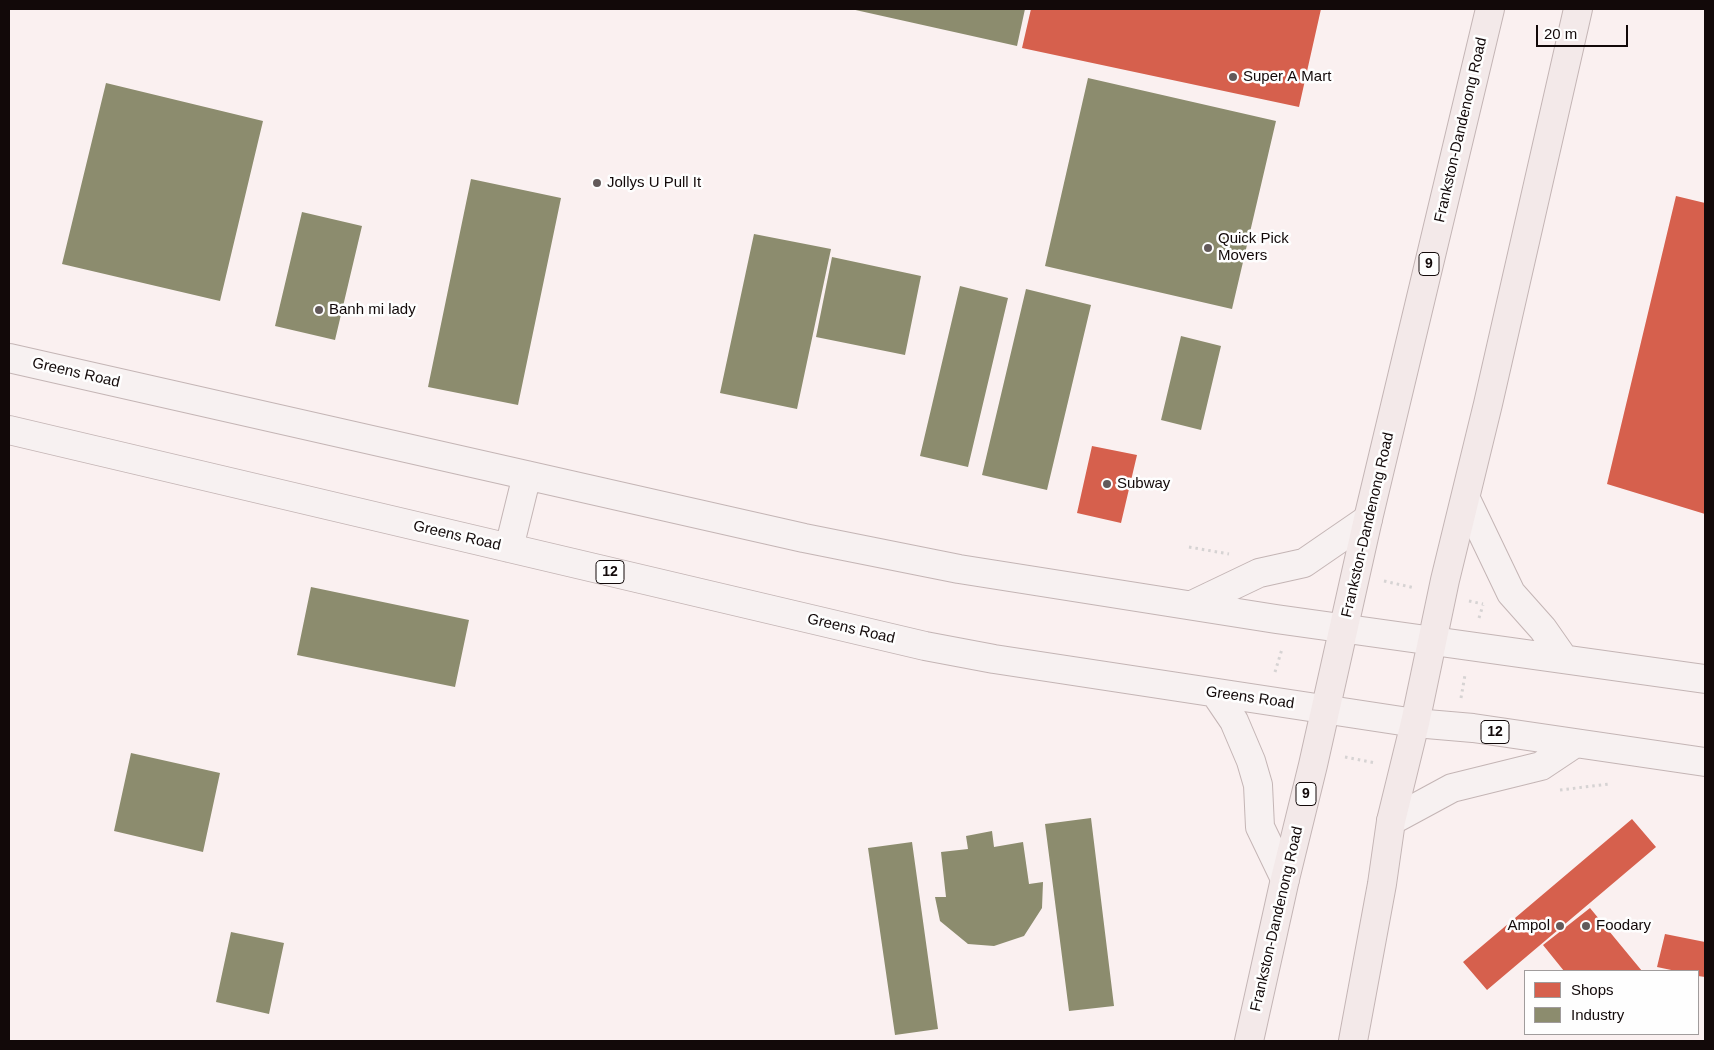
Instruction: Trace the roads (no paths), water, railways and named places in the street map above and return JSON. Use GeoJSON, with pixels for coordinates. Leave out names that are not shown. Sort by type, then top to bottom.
{"type":"FeatureCollection","features":[{"type":"Feature","properties":{"kind":"highway","name":"Frankston-Dandenong Road"},"geometry":{"type":"LineString","coordinates":[[1249,1041],[1285,879],[1345,628],[1368,519],[1490,9]]}},
{"type":"Feature","properties":{"kind":"highway"},"geometry":{"type":"LineString","coordinates":[[1353,1041],[1382,884],[1391,820],[1415,723],[1445,580],[1466,499],[1578,9]]}},
{"type":"Feature","properties":{"kind":"main road","name":"Greens Road"},"geometry":{"type":"LineString","coordinates":[[9,358],[804,538],[958,569],[1433,641],[1705,679]]}},
{"type":"Feature","properties":{"kind":"main road","name":"Greens Road"},"geometry":{"type":"LineString","coordinates":[[9,430],[925,646],[994,659],[1415,723],[1456,726],[1705,762]]}},
{"type":"Feature","properties":{"kind":"main road"},"geometry":{"type":"LineString","coordinates":[[508,548],[527,475]]}},
{"type":"Feature","properties":{"kind":"main road"},"geometry":{"type":"LineString","coordinates":[[1466,499],[1511,593],[1543,630],[1564,659]]}},
{"type":"Feature","properties":{"kind":"main road"},"geometry":{"type":"LineString","coordinates":[[1192,605],[1259,573],[1304,563],[1368,519]]}},
{"type":"Feature","properties":{"kind":"main road"},"geometry":{"type":"LineString","coordinates":[[1215,693],[1234,721],[1251,762],[1258,785],[1260,827],[1285,879]]}},
{"type":"Feature","properties":{"kind":"main road"},"geometry":{"type":"LineString","coordinates":[[1391,820],[1452,788],[1541,766],[1574,744]]}},
{"type":"Feature","properties":{"kind":"place","name":"Super A Mart"},"geometry":{"type":"Point","coordinates":[1233,77]}},
{"type":"Feature","properties":{"kind":"place","name":"Jollys U Pull It"},"geometry":{"type":"Point","coordinates":[597,183]}},
{"type":"Feature","properties":{"kind":"place","name":"Quick Pick Movers"},"geometry":{"type":"Point","coordinates":[1208,248]}},
{"type":"Feature","properties":{"kind":"place","name":"Banh mi lady"},"geometry":{"type":"Point","coordinates":[319,310]}},
{"type":"Feature","properties":{"kind":"place","name":"Subway"},"geometry":{"type":"Point","coordinates":[1107,484]}},
{"type":"Feature","properties":{"kind":"place","name":"Ampol"},"geometry":{"type":"Point","coordinates":[1560,926]}},
{"type":"Feature","properties":{"kind":"place","name":"Foodary"},"geometry":{"type":"Point","coordinates":[1586,926]}}]}
